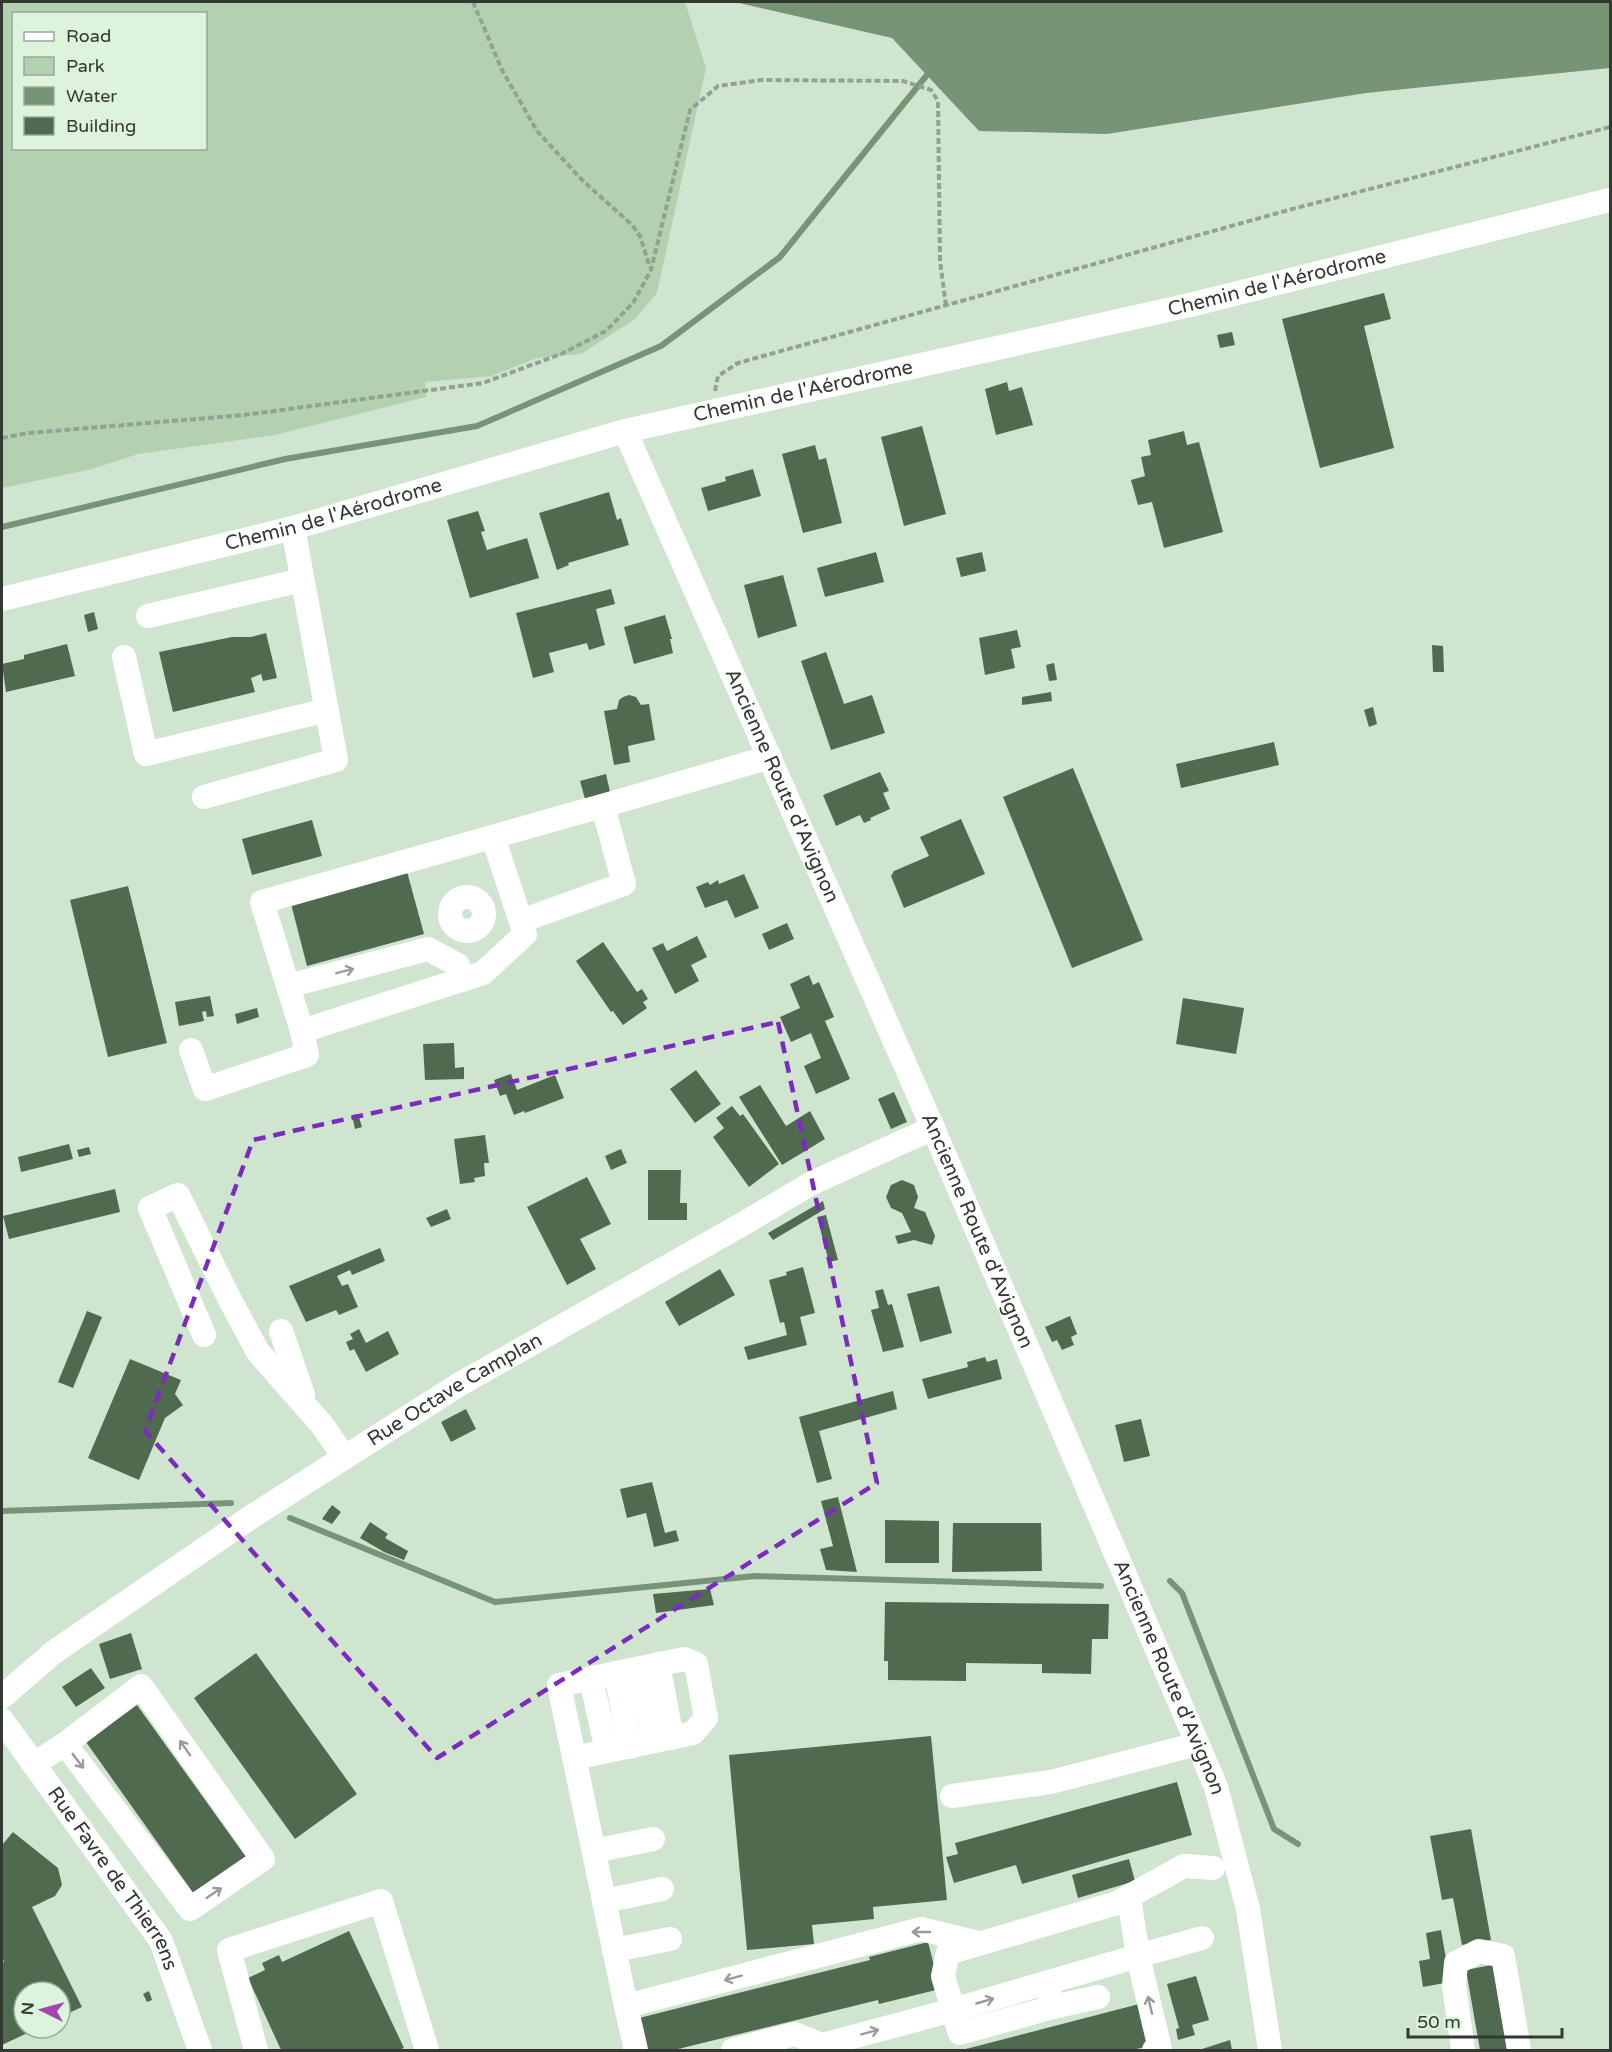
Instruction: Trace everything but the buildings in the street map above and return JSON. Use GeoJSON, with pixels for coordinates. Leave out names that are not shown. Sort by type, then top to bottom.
{"type":"FeatureCollection","features":[{"type":"Feature","properties":{"kind":"street","name":"Chemin de l'Aérodrome"},"geometry":{"type":"LineString","coordinates":[[2,599],[293,528],[625,431],[1190,305],[1611,200]]}},
{"type":"Feature","properties":{"kind":"street","name":"Ancienne Route d'Avignon"},"geometry":{"type":"LineString","coordinates":[[625,431],[933,1128],[1216,1787],[1224,1864],[1248,1909],[1270,2050]]}},
{"type":"Feature","properties":{"kind":"street"},"geometry":{"type":"LineString","coordinates":[[204,798],[336,760],[293,528]]}},
{"type":"Feature","properties":{"kind":"street"},"geometry":{"type":"LineString","coordinates":[[148,616],[302,580]]}},
{"type":"Feature","properties":{"kind":"street"},"geometry":{"type":"LineString","coordinates":[[124,657],[146,754],[327,710]]}},
{"type":"Feature","properties":{"kind":"street"},"geometry":{"type":"LineString","coordinates":[[191,1050],[205,1089],[307,1055],[302,1031],[262,902],[770,757]]}},
{"type":"Feature","properties":{"kind":"street"},"geometry":{"type":"LineString","coordinates":[[484,913],[519,915],[624,884],[603,806]]}},
{"type":"Feature","properties":{"kind":"street"},"geometry":{"type":"LineString","coordinates":[[302,1031],[483,973],[525,934],[493,837]]}},
{"type":"Feature","properties":{"kind":"street"},"geometry":{"type":"LineString","coordinates":[[288,986],[428,950],[458,965],[462,980]]}},
{"type":"Feature","properties":{"kind":"street","name":"Rue Octave Camplan"},"geometry":{"type":"LineString","coordinates":[[2,1697],[54,1652],[254,1515],[460,1384],[741,1226],[812,1183],[933,1128]]}},
{"type":"Feature","properties":{"kind":"street"},"geometry":{"type":"LineString","coordinates":[[204,1335],[150,1208],[178,1195],[258,1352],[323,1426],[344,1457]]}},
{"type":"Feature","properties":{"kind":"street"},"geometry":{"type":"LineString","coordinates":[[281,1330],[306,1406]]}},
{"type":"Feature","properties":{"kind":"street"},"geometry":{"type":"LineString","coordinates":[[574,1758],[693,1733],[706,1718],[696,1664],[684,1659],[559,1686],[574,1758],[594,1851],[614,1950],[636,2050]]}},
{"type":"Feature","properties":{"kind":"street"},"geometry":{"type":"LineString","coordinates":[[638,1669],[663,1740]]}},
{"type":"Feature","properties":{"kind":"street"},"geometry":{"type":"LineString","coordinates":[[630,1747],[638,1669]]}},
{"type":"Feature","properties":{"kind":"street"},"geometry":{"type":"LineString","coordinates":[[591,1679],[607,1752]]}},
{"type":"Feature","properties":{"kind":"street"},"geometry":{"type":"LineString","coordinates":[[34,1764],[65,1744],[141,1686],[263,1859],[189,1910],[65,1744]]}},
{"type":"Feature","properties":{"kind":"street","name":"Rue Favre de Thierrens"},"geometry":{"type":"LineString","coordinates":[[2,1719],[161,1941],[200,2050]]}},
{"type":"Feature","properties":{"kind":"street"},"geometry":{"type":"LineString","coordinates":[[952,1796],[1051,1782],[1197,1744]]}},
{"type":"Feature","properties":{"kind":"street"},"geometry":{"type":"LineString","coordinates":[[594,1851],[653,1839]]}},
{"type":"Feature","properties":{"kind":"street"},"geometry":{"type":"LineString","coordinates":[[1098,1997],[960,2033],[943,1976],[948,1953],[1118,1904],[1138,1892],[1186,1880],[1224,1864]]}},
{"type":"Feature","properties":{"kind":"street"},"geometry":{"type":"LineString","coordinates":[[140,1912],[173,1888]]}},
{"type":"Feature","properties":{"kind":"street"},"geometry":{"type":"LineString","coordinates":[[604,1900],[662,1889]]}},
{"type":"Feature","properties":{"kind":"street"},"geometry":{"type":"LineString","coordinates":[[1138,1892],[1138,1956],[1160,2049],[1155,2050]]}},
{"type":"Feature","properties":{"kind":"street"},"geometry":{"type":"LineString","coordinates":[[254,2050],[229,1950],[381,1901],[427,2050]]}},
{"type":"Feature","properties":{"kind":"street"},"geometry":{"type":"LineString","coordinates":[[626,2006],[921,1929],[978,1943]]}},
{"type":"Feature","properties":{"kind":"street"},"geometry":{"type":"LineString","coordinates":[[733,2050],[795,2034],[819,2048],[1202,1938]]}},
{"type":"Feature","properties":{"kind":"street"},"geometry":{"type":"LineString","coordinates":[[614,1950],[670,1939]]}},
{"type":"Feature","properties":{"kind":"street"},"geometry":{"type":"LineString","coordinates":[[1464,2050],[1454,1985],[1456,1963],[1479,1951],[1503,1956],[1519,2050]]}},
{"type":"Feature","properties":{"kind":"street"},"geometry":{"type":"LineString","coordinates":[[1047,1983],[1053,2007]]}},
{"type":"Feature","properties":{"kind":"path"},"geometry":{"type":"LineString","coordinates":[[473,2],[501,70],[537,131],[583,181],[632,225],[640,236],[651,270]]}},
{"type":"Feature","properties":{"kind":"path"},"geometry":{"type":"LineString","coordinates":[[2,438],[28,433],[244,415],[483,383],[561,354],[606,331],[633,303],[651,270],[690,110],[718,86],[761,80],[903,81],[931,90],[938,101],[940,261],[946,306]]}},
{"type":"Feature","properties":{"kind":"path"},"geometry":{"type":"LineString","coordinates":[[710,412],[718,376],[738,363],[1296,208],[1611,127]]}},
{"type":"Feature","properties":{"kind":"highlighted area"},"geometry":{"type":"Polygon","coordinates":[[[778,1022],[877,1483],[437,1758],[145,1431],[253,1140],[778,1022]]]}},
{"type":"Feature","properties":{"kind":"green space"},"geometry":{"type":"Polygon","coordinates":[[[2,2],[685,2],[706,68],[657,293],[635,319],[581,354],[537,358],[492,376],[425,382],[426,397],[275,435],[138,454],[92,469],[2,488],[2,2]]]}},
{"type":"Feature","properties":{"kind":"water"},"geometry":{"type":"Polygon","coordinates":[[[735,2],[1610,2],[1610,68],[1366,93],[1107,134],[979,131],[892,38],[735,2]]]}},
{"type":"Feature","properties":{"kind":"waterway"},"geometry":{"type":"LineString","coordinates":[[2,527],[285,459],[477,426],[661,346],[780,257],[931,70]]}},
{"type":"Feature","properties":{"kind":"waterway"},"geometry":{"type":"LineString","coordinates":[[2,1511],[231,1503]]}},
{"type":"Feature","properties":{"kind":"waterway"},"geometry":{"type":"LineString","coordinates":[[290,1518],[495,1602],[755,1576],[1101,1586]]}},
{"type":"Feature","properties":{"kind":"waterway"},"geometry":{"type":"LineString","coordinates":[[1170,1581],[1182,1593],[1274,1829],[1298,1844]]}}]}
